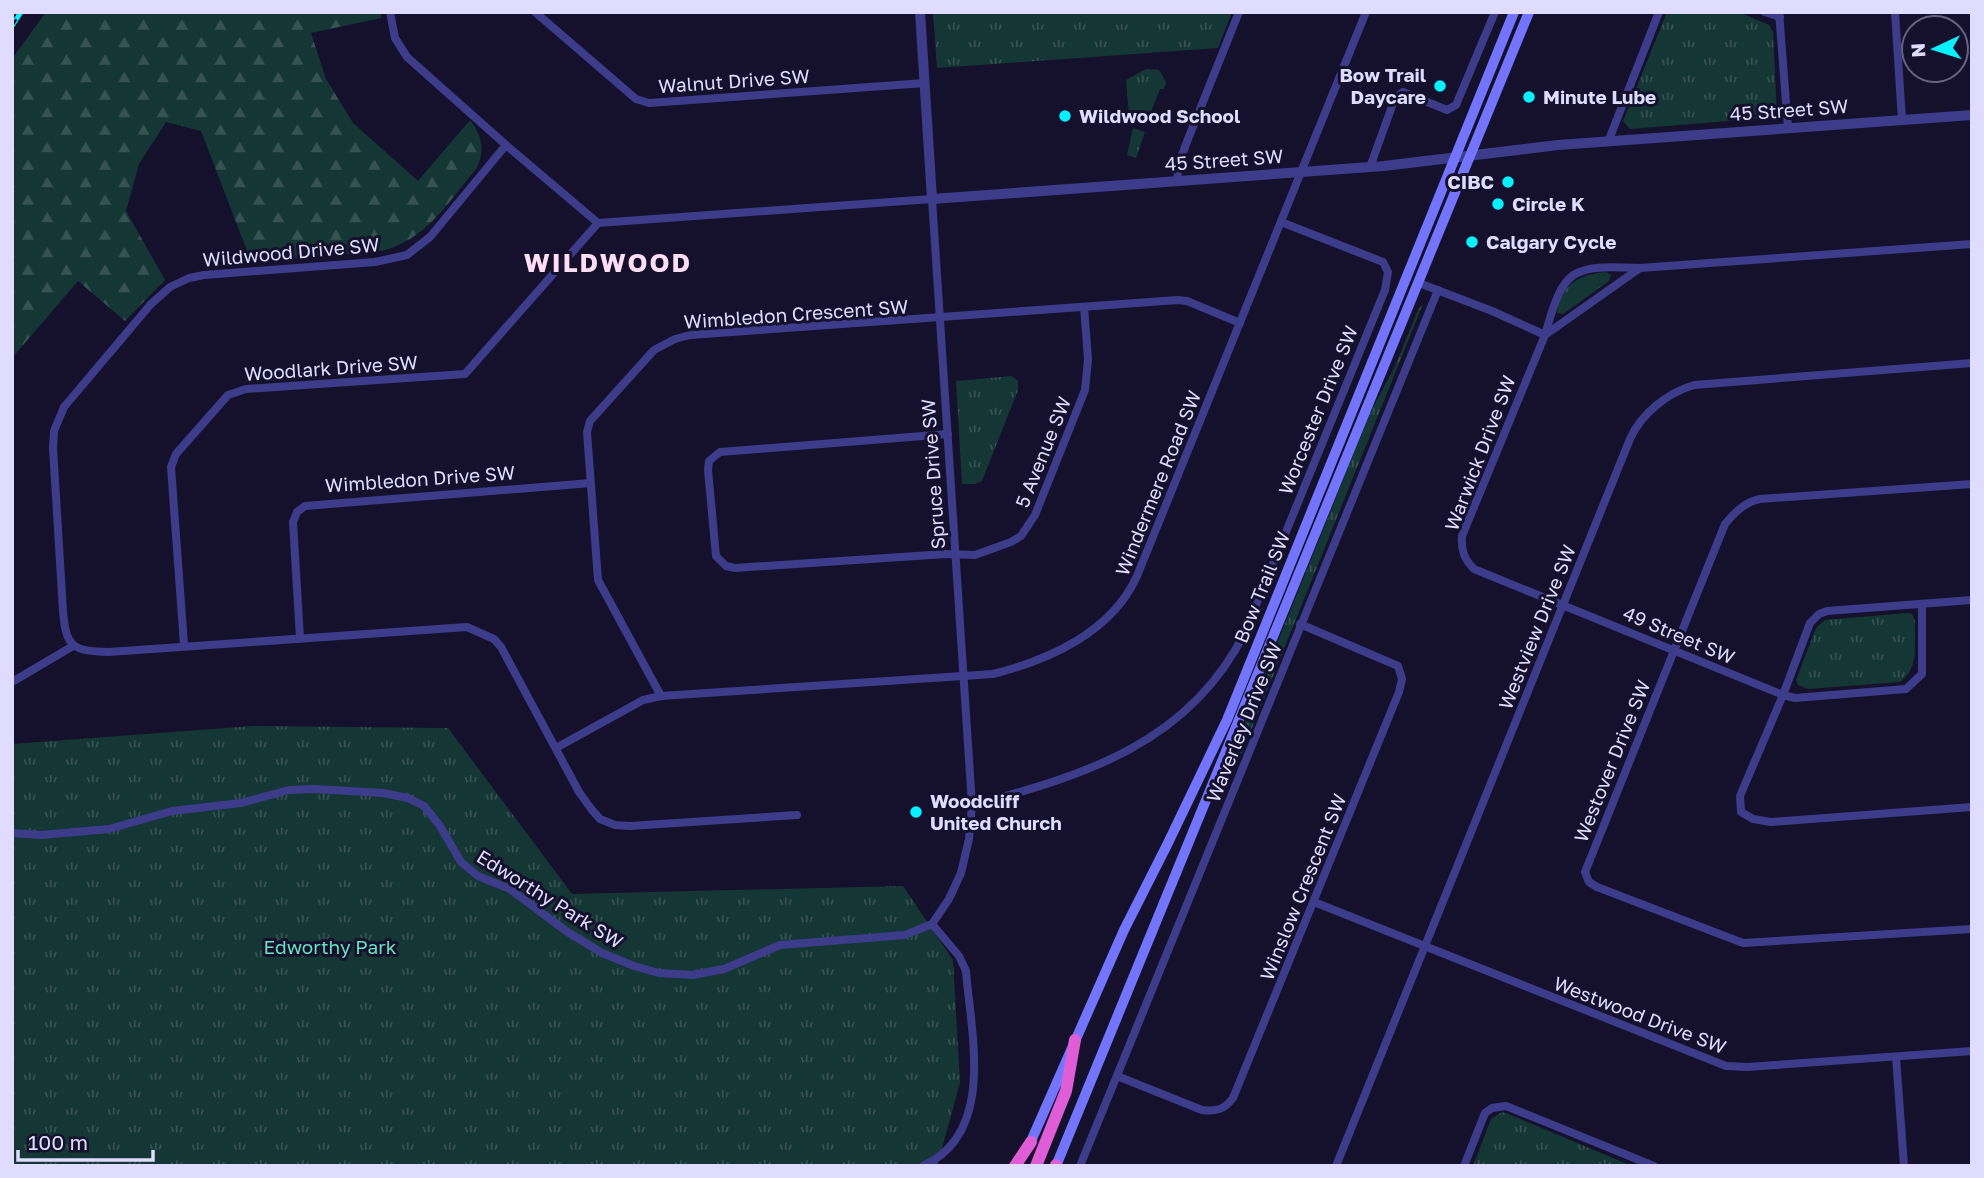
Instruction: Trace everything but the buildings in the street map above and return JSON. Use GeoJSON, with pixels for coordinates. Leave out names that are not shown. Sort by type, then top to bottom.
{"type":"FeatureCollection","features":[{"type":"Feature","properties":{"kind":"highway"},"geometry":{"type":"LineString","coordinates":[[1036,1166],[1066,1091],[1075,1040]]}},
{"type":"Feature","properties":{"kind":"highway"},"geometry":{"type":"LineString","coordinates":[[1015,1166],[1031,1142]]}},
{"type":"Feature","properties":{"kind":"main road","name":"Bow Trail SW"},"geometry":{"type":"LineString","coordinates":[[1021,1166],[1124,930],[1167,845],[1242,682],[1514,12]]}},
{"type":"Feature","properties":{"kind":"main road","name":"Bow Trail SW"},"geometry":{"type":"LineString","coordinates":[[1056,1165],[1529,12]]}},
{"type":"Feature","properties":{"kind":"main road"},"geometry":{"type":"LineString","coordinates":[[1167,845],[1178,846],[1183,857]]}},
{"type":"Feature","properties":{"kind":"street"},"geometry":{"type":"LineString","coordinates":[[390,12],[396,38],[407,57],[598,223]]}},
{"type":"Feature","properties":{"kind":"street","name":"Walnut Drive SW"},"geometry":{"type":"LineString","coordinates":[[536,12],[636,99],[644,102],[925,83]]}},
{"type":"Feature","properties":{"kind":"street","name":"Spruce Drive SW"},"geometry":{"type":"LineString","coordinates":[[920,12],[972,804],[969,839],[961,873],[949,899],[932,924]]}},
{"type":"Feature","properties":{"kind":"street"},"geometry":{"type":"LineString","coordinates":[[1177,181],[1179,163],[1239,12]]}},
{"type":"Feature","properties":{"kind":"street","name":"Windermere Road SW"},"geometry":{"type":"LineString","coordinates":[[556,748],[643,700],[661,696],[993,674],[1024,665],[1090,633],[1107,620],[1122,603],[1138,576],[1366,12]]}},
{"type":"Feature","properties":{"kind":"street"},"geometry":{"type":"LineString","coordinates":[[1370,167],[1395,98],[1403,92],[1447,110],[1456,105],[1495,12]]}},
{"type":"Feature","properties":{"kind":"street"},"geometry":{"type":"LineString","coordinates":[[1608,142],[1659,12]]}},
{"type":"Feature","properties":{"kind":"street"},"geometry":{"type":"LineString","coordinates":[[1765,12],[1779,15],[1788,128]]}},
{"type":"Feature","properties":{"kind":"street"},"geometry":{"type":"LineString","coordinates":[[1895,12],[1902,120]]}},
{"type":"Feature","properties":{"kind":"street","name":"45 Street SW"},"geometry":{"type":"LineString","coordinates":[[598,223],[1370,167],[1472,154],[1608,142],[1972,115]]}},
{"type":"Feature","properties":{"kind":"street","name":"Wildwood Drive SW"},"geometry":{"type":"LineString","coordinates":[[73,646],[65,633],[63,611],[54,431],[64,407],[151,304],[170,287],[204,275],[375,262],[407,255],[430,237],[506,145]]}},
{"type":"Feature","properties":{"kind":"street","name":"Worcester Drive SW"},"geometry":{"type":"LineString","coordinates":[[972,804],[1066,778],[1136,746],[1165,729],[1198,701],[1232,658],[1385,290],[1388,272],[1384,262],[1281,222]]}},
{"type":"Feature","properties":{"kind":"street","name":"Woodlark Drive SW"},"geometry":{"type":"LineString","coordinates":[[184,645],[171,467],[176,454],[228,395],[246,389],[465,374],[598,223]]}},
{"type":"Feature","properties":{"kind":"street","name":"Warwick Drive SW"},"geometry":{"type":"LineString","coordinates":[[1563,606],[1474,569],[1466,561],[1462,536],[1545,335],[1552,309],[1562,285],[1570,275],[1586,269],[1640,268],[1972,244]]}},
{"type":"Feature","properties":{"kind":"street"},"geometry":{"type":"LineString","coordinates":[[1419,283],[1545,335],[1640,268]]}},
{"type":"Feature","properties":{"kind":"street","name":"Waverley Drive SW"},"geometry":{"type":"LineString","coordinates":[[1080,1166],[1438,290]]}},
{"type":"Feature","properties":{"kind":"street","name":"Wimbledon Crescent SW"},"geometry":{"type":"LineString","coordinates":[[661,696],[598,580],[587,432],[590,421],[661,345],[690,335],[1178,300],[1187,301],[1240,323]]}},
{"type":"Feature","properties":{"kind":"street","name":"5 Avenue SW"},"geometry":{"type":"LineString","coordinates":[[948,434],[727,450],[709,461],[713,551],[719,561],[736,568],[975,555],[1021,536],[1035,515],[1086,390],[1084,307]]}},
{"type":"Feature","properties":{"kind":"street","name":"Westview Drive SW"},"geometry":{"type":"LineString","coordinates":[[1336,1166],[1633,432],[1649,411],[1680,390],[1702,384],[1972,363]]}},
{"type":"Feature","properties":{"kind":"street","name":"Wimbledon Drive SW"},"geometry":{"type":"LineString","coordinates":[[300,638],[293,522],[305,506],[591,482]]}},
{"type":"Feature","properties":{"kind":"street","name":"Westover Drive SW"},"geometry":{"type":"LineString","coordinates":[[1972,484],[1751,501],[1725,524],[1585,872],[1589,882],[1743,943],[1972,929]]}},
{"type":"Feature","properties":{"kind":"street"},"geometry":{"type":"LineString","coordinates":[[1972,600],[1827,611],[1818,614],[1810,623],[1740,796],[1741,811],[1753,819],[1771,822],[1972,807]]}},
{"type":"Feature","properties":{"kind":"street"},"geometry":{"type":"LineString","coordinates":[[1783,695],[1795,698],[1906,689],[1922,674],[1922,604]]}},
{"type":"Feature","properties":{"kind":"street","name":"49 Street SW"},"geometry":{"type":"LineString","coordinates":[[1563,606],[1783,695]]}},
{"type":"Feature","properties":{"kind":"street","name":"Winslow Crescent SW"},"geometry":{"type":"LineString","coordinates":[[1117,1076],[1202,1110],[1213,1111],[1227,1107],[1399,692],[1402,679],[1398,666],[1300,624]]}},
{"type":"Feature","properties":{"kind":"street"},"geometry":{"type":"LineString","coordinates":[[12,682],[73,646],[88,652],[109,652],[467,627],[494,639],[501,647],[579,792],[600,819],[615,825],[630,826],[797,815]]}},
{"type":"Feature","properties":{"kind":"street","name":"Edworthy Park SW"},"geometry":{"type":"LineString","coordinates":[[12,833],[41,835],[109,829],[172,811],[240,803],[289,790],[383,793],[408,798],[424,806],[440,826],[461,862],[478,876],[510,889],[560,927],[602,953],[659,973],[708,973],[780,945],[905,935],[932,924]]}},
{"type":"Feature","properties":{"kind":"street","name":"Westwood Drive SW"},"geometry":{"type":"LineString","coordinates":[[1314,901],[1726,1066],[1747,1067],[1972,1051]]}},
{"type":"Feature","properties":{"kind":"street"},"geometry":{"type":"LineString","coordinates":[[923,1166],[944,1152],[961,1131],[968,1116],[975,1085],[966,971],[959,956],[932,924]]}},
{"type":"Feature","properties":{"kind":"street"},"geometry":{"type":"LineString","coordinates":[[1896,1057],[1904,1166]]}},
{"type":"Feature","properties":{"kind":"street"},"geometry":{"type":"LineString","coordinates":[[1464,1166],[1485,1113],[1499,1106],[1506,1106],[1654,1166]]}},
{"type":"Feature","properties":{"kind":"green space"},"geometry":{"type":"Polygon","coordinates":[[[46,12],[381,12],[381,18],[311,33],[326,79],[353,123],[418,181],[470,120],[481,143],[477,168],[434,220],[409,240],[394,247],[377,252],[251,261],[201,131],[166,122],[139,164],[126,211],[165,280],[125,321],[78,281],[12,358],[12,59],[46,12]]]}},
{"type":"Feature","properties":{"kind":"green space"},"geometry":{"type":"Polygon","coordinates":[[[933,12],[1232,12],[1218,48],[937,68],[933,12]]]}},
{"type":"Feature","properties":{"kind":"green space"},"geometry":{"type":"Polygon","coordinates":[[[1105,12],[1209,12],[1209,18],[1106,25],[1105,12]]]}},
{"type":"Feature","properties":{"kind":"green space"},"geometry":{"type":"Polygon","coordinates":[[[1667,12],[1739,12],[1769,25],[1773,32],[1777,117],[1630,129],[1623,121],[1667,12]]]}},
{"type":"Feature","properties":{"kind":"green space"},"geometry":{"type":"Polygon","coordinates":[[[1146,69],[1159,70],[1166,82],[1164,89],[1160,89],[1150,114],[1129,115],[1126,80],[1146,69]]]}},
{"type":"Feature","properties":{"kind":"green space"},"geometry":{"type":"Polygon","coordinates":[[[1133,128],[1145,132],[1136,158],[1127,155],[1133,128]]]}},
{"type":"Feature","properties":{"kind":"green space"},"geometry":{"type":"Polygon","coordinates":[[[1606,272],[1611,275],[1609,281],[1563,314],[1557,313],[1567,288],[1580,278],[1606,272]]]}},
{"type":"Feature","properties":{"kind":"green space"},"geometry":{"type":"Polygon","coordinates":[[[1423,304],[1240,758],[1236,756],[1240,735],[1371,411],[1423,304]]]}},
{"type":"Feature","properties":{"kind":"green space"},"geometry":{"type":"Polygon","coordinates":[[[1012,376],[1018,381],[1018,390],[982,481],[962,484],[956,381],[1012,376]]]}},
{"type":"Feature","properties":{"kind":"green space"},"geometry":{"type":"Polygon","coordinates":[[[1912,614],[1915,621],[1915,654],[1911,670],[1900,682],[1808,689],[1798,685],[1796,680],[1816,628],[1825,620],[1912,614]]]}},
{"type":"Feature","properties":{"kind":"green space","name":"Edworthy Park"},"geometry":{"type":"Polygon","coordinates":[[[253,726],[448,728],[572,894],[903,886],[953,960],[960,1083],[937,1166],[12,1166],[12,744],[253,726]]]}},
{"type":"Feature","properties":{"kind":"green space"},"geometry":{"type":"Polygon","coordinates":[[[1502,1112],[1632,1166],[1473,1166],[1491,1119],[1502,1112]]]}},
{"type":"Feature","properties":{"kind":"railway"},"geometry":{"type":"LineString","coordinates":[[12,26],[21,12]]}},
{"type":"Feature","properties":{"kind":"place","name":"Bow Trail Daycare"},"geometry":{"type":"Point","coordinates":[1440,86]}},
{"type":"Feature","properties":{"kind":"place","name":"Minute Lube"},"geometry":{"type":"Point","coordinates":[1529,97]}},
{"type":"Feature","properties":{"kind":"place","name":"Wildwood School"},"geometry":{"type":"Point","coordinates":[1065,116]}},
{"type":"Feature","properties":{"kind":"place","name":"CIBC"},"geometry":{"type":"Point","coordinates":[1508,182]}},
{"type":"Feature","properties":{"kind":"place","name":"Circle K"},"geometry":{"type":"Point","coordinates":[1498,204]}},
{"type":"Feature","properties":{"kind":"place","name":"Calgary Cycle"},"geometry":{"type":"Point","coordinates":[1472,242]}},
{"type":"Feature","properties":{"kind":"place","name":"Woodcliff United Church"},"geometry":{"type":"Point","coordinates":[916,812]}},
{"type":"Feature","properties":{"kind":"district","name":"WILDWOOD"},"geometry":{"type":"Point","coordinates":[608,263]}}]}
